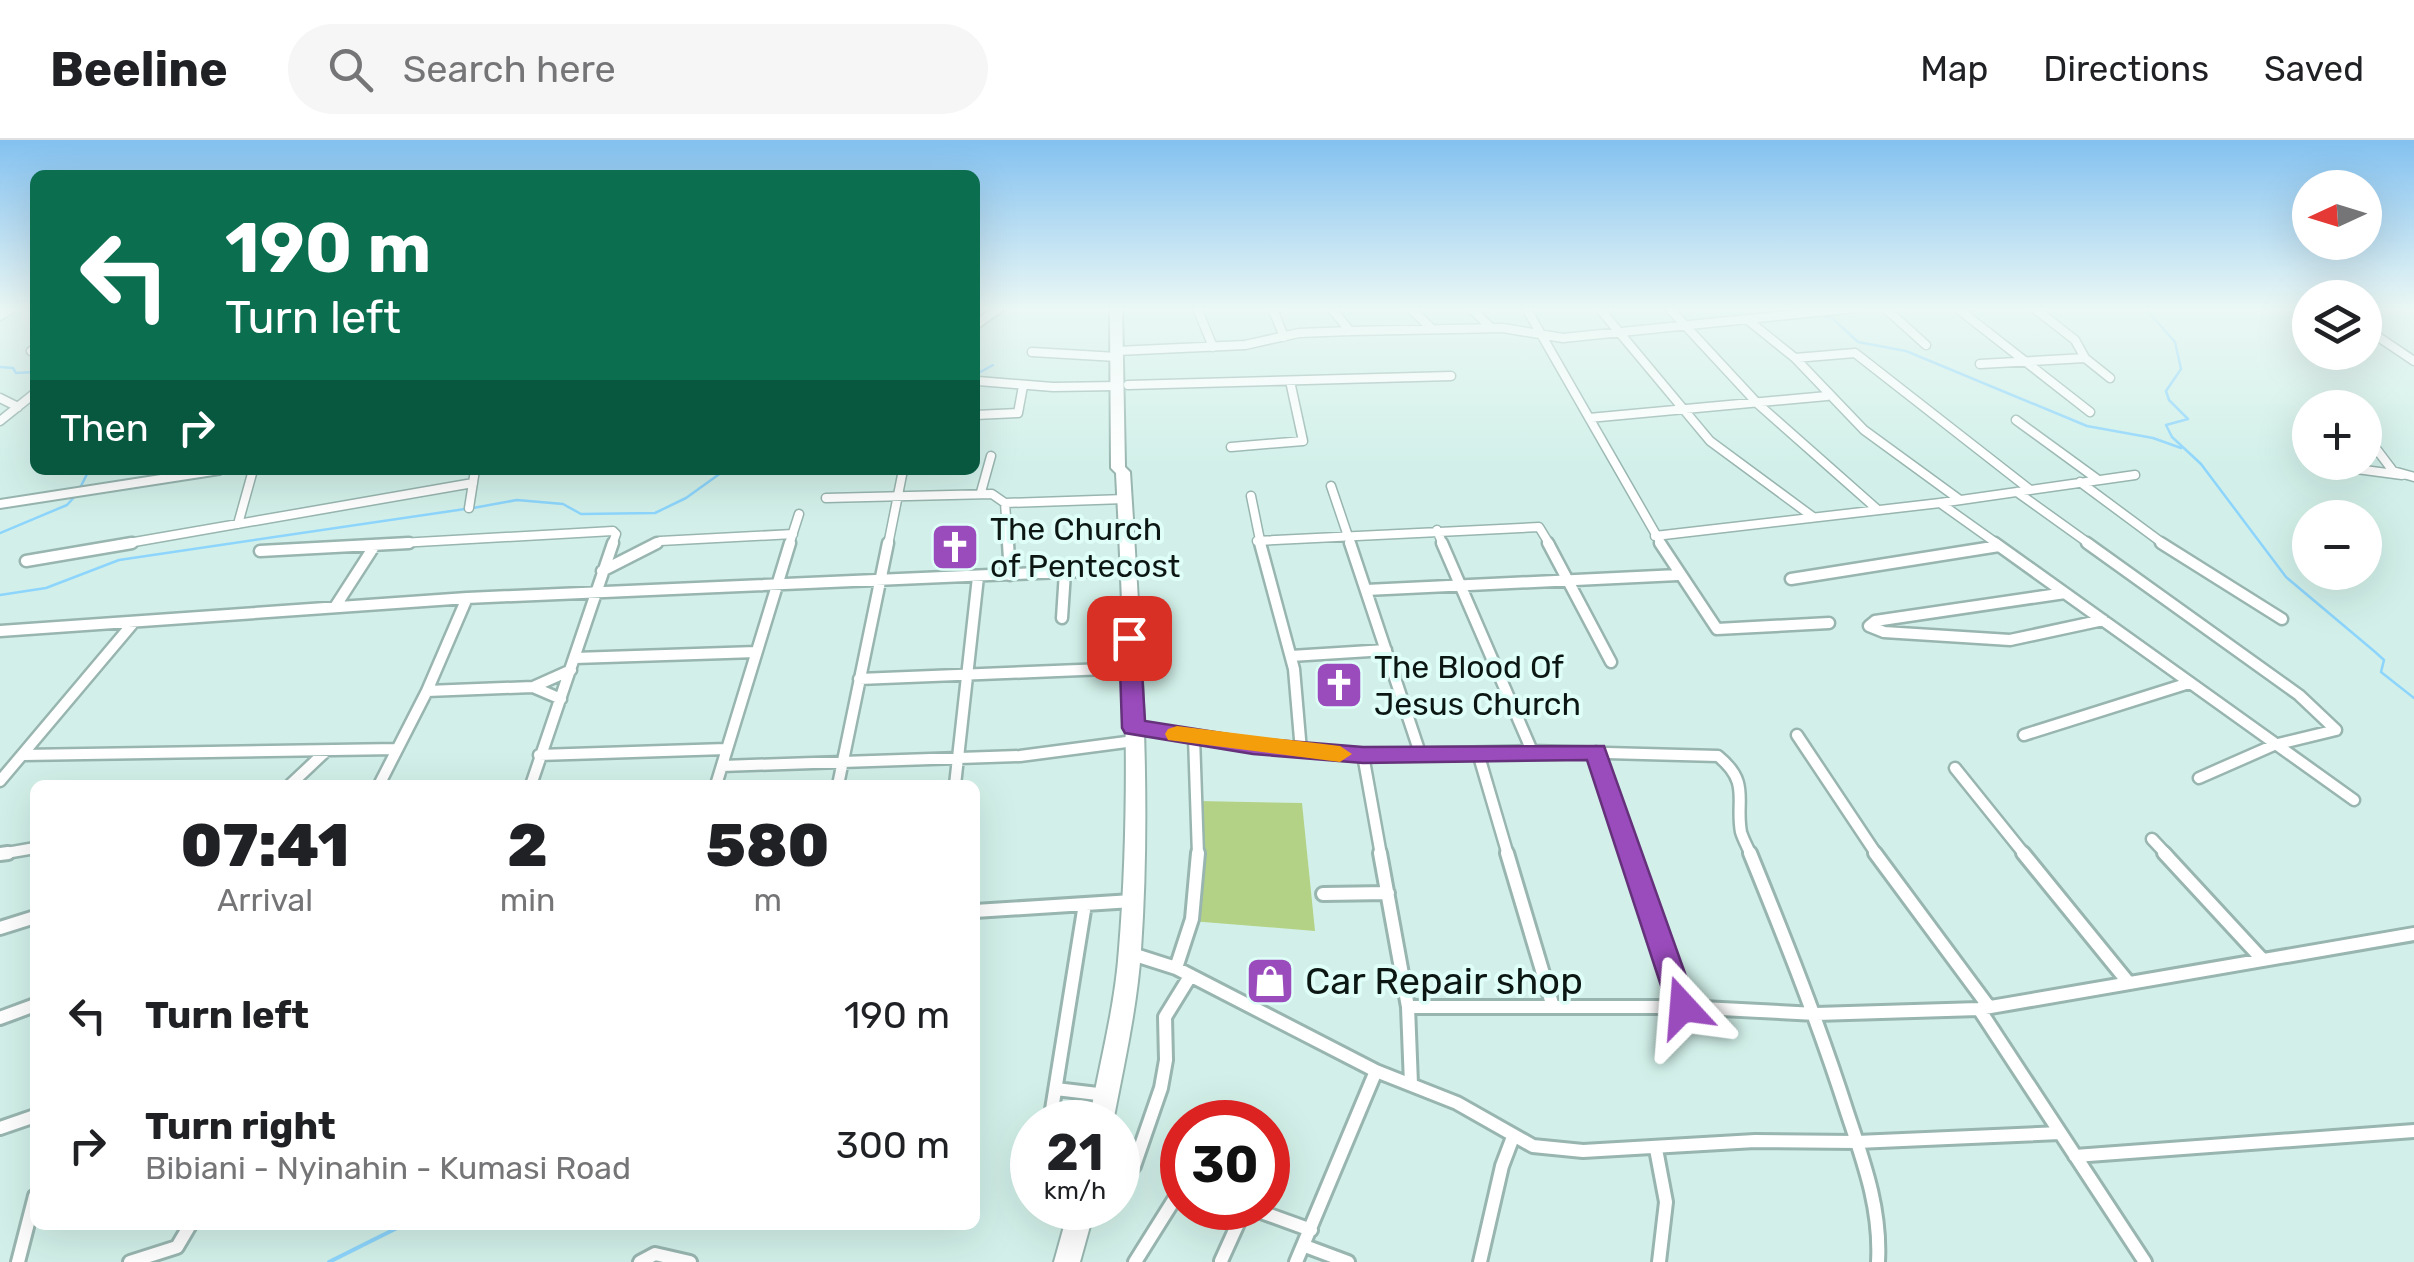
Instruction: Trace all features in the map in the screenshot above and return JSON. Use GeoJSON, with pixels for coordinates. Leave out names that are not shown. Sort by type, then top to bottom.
{"type":"FeatureCollection","features":[{"type":"Feature","properties":{"kind":"main road"},"geometry":{"type":"LineString","coordinates":[[1106,1100],[1130,953],[1132,900],[1134,734],[1129,569],[1124,472],[1118,468],[1121,360]]}},
{"type":"Feature","properties":{"kind":"main road"},"geometry":{"type":"LineString","coordinates":[[0,504],[189,475]]}},
{"type":"Feature","properties":{"kind":"main road"},"geometry":{"type":"LineString","coordinates":[[1066,1262],[1075,1230]]}},
{"type":"Feature","properties":{"kind":"street"},"geometry":{"type":"LineString","coordinates":[[1558,360],[1655,536],[1719,630],[1829,623]]}},
{"type":"Feature","properties":{"kind":"street"},"geometry":{"type":"LineString","coordinates":[[1645,360],[1684,412],[1741,467],[1813,517]]}},
{"type":"Feature","properties":{"kind":"street"},"geometry":{"type":"LineString","coordinates":[[1717,360],[1758,404],[1878,510]]}},
{"type":"Feature","properties":{"kind":"street"},"geometry":{"type":"LineString","coordinates":[[1797,360],[1828,396],[1879,442],[1960,500]]}},
{"type":"Feature","properties":{"kind":"street"},"geometry":{"type":"LineString","coordinates":[[1864,360],[2029,490]]}},
{"type":"Feature","properties":{"kind":"street"},"geometry":{"type":"LineString","coordinates":[[1980,364],[2048,360]]}},
{"type":"Feature","properties":{"kind":"street"},"geometry":{"type":"LineString","coordinates":[[2088,360],[2110,378]]}},
{"type":"Feature","properties":{"kind":"street"},"geometry":{"type":"LineString","coordinates":[[2022,362],[2090,412]]}},
{"type":"Feature","properties":{"kind":"street"},"geometry":{"type":"LineString","coordinates":[[980,381],[1024,386],[1122,386],[1450,376]]}},
{"type":"Feature","properties":{"kind":"street"},"geometry":{"type":"LineString","coordinates":[[1231,447],[1303,441],[1290,381]]}},
{"type":"Feature","properties":{"kind":"street"},"geometry":{"type":"LineString","coordinates":[[980,415],[1018,413],[1024,386]]}},
{"type":"Feature","properties":{"kind":"street"},"geometry":{"type":"LineString","coordinates":[[1589,418],[1828,396]]}},
{"type":"Feature","properties":{"kind":"street"},"geometry":{"type":"LineString","coordinates":[[0,421],[30,397]]}},
{"type":"Feature","properties":{"kind":"street"},"geometry":{"type":"LineString","coordinates":[[0,398],[18,407]]}},
{"type":"Feature","properties":{"kind":"street"},"geometry":{"type":"LineString","coordinates":[[2016,420],[2098,479]]}},
{"type":"Feature","properties":{"kind":"street"},"geometry":{"type":"LineString","coordinates":[[981,492],[990,456]]}},
{"type":"Feature","properties":{"kind":"street"},"geometry":{"type":"LineString","coordinates":[[2382,458],[2402,475]]}},
{"type":"Feature","properties":{"kind":"street"},"geometry":{"type":"LineString","coordinates":[[2382,472],[2414,478]]}},
{"type":"Feature","properties":{"kind":"street"},"geometry":{"type":"LineString","coordinates":[[238,524],[252,475]]}},
{"type":"Feature","properties":{"kind":"street"},"geometry":{"type":"LineString","coordinates":[[470,508],[474,475]]}},
{"type":"Feature","properties":{"kind":"street"},"geometry":{"type":"LineString","coordinates":[[839,780],[902,475]]}},
{"type":"Feature","properties":{"kind":"street"},"geometry":{"type":"LineString","coordinates":[[1655,536],[1940,503],[2136,475]]}},
{"type":"Feature","properties":{"kind":"street"},"geometry":{"type":"LineString","coordinates":[[2080,482],[2156,539],[2282,619]]}},
{"type":"Feature","properties":{"kind":"street"},"geometry":{"type":"LineString","coordinates":[[26,560],[473,483]]}},
{"type":"Feature","properties":{"kind":"street"},"geometry":{"type":"LineString","coordinates":[[1331,486],[1420,754]]}},
{"type":"Feature","properties":{"kind":"street"},"geometry":{"type":"LineString","coordinates":[[826,498],[981,492],[992,494],[1004,504],[1125,499]]}},
{"type":"Feature","properties":{"kind":"street"},"geometry":{"type":"LineString","coordinates":[[2017,492],[2299,695],[2336,730],[2274,745],[2198,778]]}},
{"type":"Feature","properties":{"kind":"street"},"geometry":{"type":"LineString","coordinates":[[1252,496],[1257,541],[1292,656],[1301,751]]}},
{"type":"Feature","properties":{"kind":"street"},"geometry":{"type":"LineString","coordinates":[[1940,503],[2354,800]]}},
{"type":"Feature","properties":{"kind":"street"},"geometry":{"type":"LineString","coordinates":[[1004,504],[1010,575]]}},
{"type":"Feature","properties":{"kind":"street"},"geometry":{"type":"LineString","coordinates":[[718,780],[799,514]]}},
{"type":"Feature","properties":{"kind":"street"},"geometry":{"type":"LineString","coordinates":[[1257,541],[1538,527],[1571,580],[1611,662]]}},
{"type":"Feature","properties":{"kind":"street"},"geometry":{"type":"LineString","coordinates":[[260,551],[604,529],[616,534],[592,594],[572,670],[532,780]]}},
{"type":"Feature","properties":{"kind":"street"},"geometry":{"type":"LineString","coordinates":[[1436,530],[1532,751]]}},
{"type":"Feature","properties":{"kind":"street"},"geometry":{"type":"LineString","coordinates":[[602,571],[660,542],[793,534]]}},
{"type":"Feature","properties":{"kind":"street"},"geometry":{"type":"LineString","coordinates":[[336,607],[375,544]]}},
{"type":"Feature","properties":{"kind":"street"},"geometry":{"type":"LineString","coordinates":[[1790,580],[1998,546]]}},
{"type":"Feature","properties":{"kind":"street"},"geometry":{"type":"LineString","coordinates":[[0,631],[467,598],[1129,569]]}},
{"type":"Feature","properties":{"kind":"street"},"geometry":{"type":"LineString","coordinates":[[1062,618],[1065,572]]}},
{"type":"Feature","properties":{"kind":"street"},"geometry":{"type":"LineString","coordinates":[[1366,590],[1678,574]]}},
{"type":"Feature","properties":{"kind":"street"},"geometry":{"type":"LineString","coordinates":[[956,780],[978,577]]}},
{"type":"Feature","properties":{"kind":"street"},"geometry":{"type":"LineString","coordinates":[[2065,592],[1875,620],[1868,626],[1884,632],[2010,640],[2103,620]]}},
{"type":"Feature","properties":{"kind":"street"},"geometry":{"type":"LineString","coordinates":[[382,780],[428,691],[467,598]]}},
{"type":"Feature","properties":{"kind":"street"},"geometry":{"type":"LineString","coordinates":[[0,781],[135,621]]}},
{"type":"Feature","properties":{"kind":"street"},"geometry":{"type":"LineString","coordinates":[[1292,656],[1386,650]]}},
{"type":"Feature","properties":{"kind":"street"},"geometry":{"type":"LineString","coordinates":[[575,658],[756,652]]}},
{"type":"Feature","properties":{"kind":"street"},"geometry":{"type":"LineString","coordinates":[[859,679],[1130,668]]}},
{"type":"Feature","properties":{"kind":"street"},"geometry":{"type":"LineString","coordinates":[[428,691],[533,687],[572,670]]}},
{"type":"Feature","properties":{"kind":"street"},"geometry":{"type":"LineString","coordinates":[[2024,735],[2189,683]]}},
{"type":"Feature","properties":{"kind":"street"},"geometry":{"type":"LineString","coordinates":[[533,687],[561,698]]}},
{"type":"Feature","properties":{"kind":"street"},"geometry":{"type":"LineString","coordinates":[[722,766],[843,764],[1099,748],[1134,734],[1363,755],[1532,751],[1718,756],[1728,764],[1743,794],[1741,831],[1816,1014],[1880,1226],[1878,1262]]}},
{"type":"Feature","properties":{"kind":"street"},"geometry":{"type":"LineString","coordinates":[[1797,735],[1984,1008],[2145,1262]]}},
{"type":"Feature","properties":{"kind":"street"},"geometry":{"type":"LineString","coordinates":[[1176,968],[1189,936],[1197,853],[1194,737]]}},
{"type":"Feature","properties":{"kind":"street"},"geometry":{"type":"LineString","coordinates":[[0,763],[20,759],[397,749]]}},
{"type":"Feature","properties":{"kind":"street"},"geometry":{"type":"LineString","coordinates":[[539,755],[726,749]]}},
{"type":"Feature","properties":{"kind":"street"},"geometry":{"type":"LineString","coordinates":[[295,780],[326,751]]}},
{"type":"Feature","properties":{"kind":"street"},"geometry":{"type":"LineString","coordinates":[[1596,752],[1683,1007]]}},
{"type":"Feature","properties":{"kind":"street"},"geometry":{"type":"LineString","coordinates":[[1478,753],[1554,1007]]}},
{"type":"Feature","properties":{"kind":"street"},"geometry":{"type":"LineString","coordinates":[[1363,755],[1408,1008],[1412,1084]]}},
{"type":"Feature","properties":{"kind":"street"},"geometry":{"type":"LineString","coordinates":[[1955,768],[2128,982]]}},
{"type":"Feature","properties":{"kind":"street"},"geometry":{"type":"LineString","coordinates":[[2152,839],[2261,958]]}},
{"type":"Feature","properties":{"kind":"street"},"geometry":{"type":"LineString","coordinates":[[0,854],[30,849]]}},
{"type":"Feature","properties":{"kind":"street"},"geometry":{"type":"LineString","coordinates":[[1323,894],[1388,893]]}},
{"type":"Feature","properties":{"kind":"street"},"geometry":{"type":"LineString","coordinates":[[980,911],[1132,900]]}},
{"type":"Feature","properties":{"kind":"street"},"geometry":{"type":"LineString","coordinates":[[1054,1100],[1085,904]]}},
{"type":"Feature","properties":{"kind":"street"},"geometry":{"type":"LineString","coordinates":[[0,928],[30,919]]}},
{"type":"Feature","properties":{"kind":"street"},"geometry":{"type":"LineString","coordinates":[[1408,1008],[1683,1007],[1816,1014],[1984,1008],[2414,934]]}},
{"type":"Feature","properties":{"kind":"street"},"geometry":{"type":"LineString","coordinates":[[1130,953],[1176,968],[1376,1071],[1457,1103],[1533,1146],[1656,1149],[1755,1141],[1856,1142],[2060,1133]]}},
{"type":"Feature","properties":{"kind":"street"},"geometry":{"type":"LineString","coordinates":[[1140,1149],[1162,1088],[1166,1017],[1189,978]]}},
{"type":"Feature","properties":{"kind":"street"},"geometry":{"type":"LineString","coordinates":[[0,1018],[30,1006]]}},
{"type":"Feature","properties":{"kind":"street"},"geometry":{"type":"LineString","coordinates":[[1296,1262],[1376,1071]]}},
{"type":"Feature","properties":{"kind":"street"},"geometry":{"type":"LineString","coordinates":[[1056,1088],[1107,1095]]}},
{"type":"Feature","properties":{"kind":"street"},"geometry":{"type":"LineString","coordinates":[[0,1128],[30,1118]]}},
{"type":"Feature","properties":{"kind":"street"},"geometry":{"type":"LineString","coordinates":[[2075,1156],[2414,1131]]}},
{"type":"Feature","properties":{"kind":"street"},"geometry":{"type":"LineString","coordinates":[[1480,1262],[1502,1166],[1513,1137]]}},
{"type":"Feature","properties":{"kind":"street"},"geometry":{"type":"LineString","coordinates":[[1656,1149],[1666,1202],[1659,1262]]}},
{"type":"Feature","properties":{"kind":"street"},"geometry":{"type":"LineString","coordinates":[[18,1262],[30,1215]]}},
{"type":"Feature","properties":{"kind":"street"},"geometry":{"type":"LineString","coordinates":[[1135,1262],[1160,1222]]}},
{"type":"Feature","properties":{"kind":"street"},"geometry":{"type":"LineString","coordinates":[[1290,1223],[1311,1230]]}},
{"type":"Feature","properties":{"kind":"street"},"geometry":{"type":"LineString","coordinates":[[130,1262],[177,1247],[187,1230]]}},
{"type":"Feature","properties":{"kind":"street"},"geometry":{"type":"LineString","coordinates":[[1221,1261],[1237,1230]]}},
{"type":"Feature","properties":{"kind":"street"},"geometry":{"type":"LineString","coordinates":[[1305,1246],[1348,1262]]}},
{"type":"Feature","properties":{"kind":"street"},"geometry":{"type":"LineString","coordinates":[[640,1262],[655,1254],[690,1262]]}},
{"type":"Feature","properties":{"kind":"green space"},"geometry":{"type":"Polygon","coordinates":[[[1198,801],[1302,803],[1315,931],[1191,921],[1198,801]]]}},
{"type":"Feature","properties":{"kind":"waterway"},"geometry":{"type":"LineString","coordinates":[[1929,360],[2087,426],[2153,438],[2181,448]]}},
{"type":"Feature","properties":{"kind":"waterway"},"geometry":{"type":"LineString","coordinates":[[2179,360],[2181,369],[2166,391],[2169,400],[2188,419],[2166,425],[2172,437],[2201,464],[2286,577],[2384,660],[2381,672],[2414,698]]}},
{"type":"Feature","properties":{"kind":"waterway"},"geometry":{"type":"LineString","coordinates":[[980,372],[993,365]]}},
{"type":"Feature","properties":{"kind":"waterway"},"geometry":{"type":"LineString","coordinates":[[0,367],[13,368],[16,373],[30,372]]}},
{"type":"Feature","properties":{"kind":"waterway"},"geometry":{"type":"LineString","coordinates":[[81,486],[86,475]]}},
{"type":"Feature","properties":{"kind":"waterway"},"geometry":{"type":"LineString","coordinates":[[473,508],[517,500],[563,504],[581,514],[655,513],[686,498],[718,475]]}},
{"type":"Feature","properties":{"kind":"waterway"},"geometry":{"type":"LineString","coordinates":[[0,533],[67,505],[77,494]]}},
{"type":"Feature","properties":{"kind":"waterway"},"geometry":{"type":"LineString","coordinates":[[0,595],[46,588],[119,560],[465,509]]}},
{"type":"Feature","properties":{"kind":"waterway"},"geometry":{"type":"LineString","coordinates":[[329,1262],[393,1230]]}},
{"type":"Feature","properties":{"kind":"slow traffic"},"geometry":{"type":"LineString","coordinates":[[1177,734],[1340,754]]}},
{"type":"Feature","properties":{"kind":"place","name":"The Church of Pentecost"},"geometry":{"type":"Point","coordinates":[955,547]}},
{"type":"Feature","properties":{"kind":"place","name":"The Blood Of Jesus Church"},"geometry":{"type":"Point","coordinates":[1339,685]}},
{"type":"Feature","properties":{"kind":"place","name":"Car Repair shop"},"geometry":{"type":"Point","coordinates":[1270,981]}},
{"type":"Feature","properties":{"kind":"route"},"geometry":{"type":"LineString","coordinates":[[1129,638],[1133,728],[1253,746],[1363,755],[1596,752],[1683,1007]]}}]}
